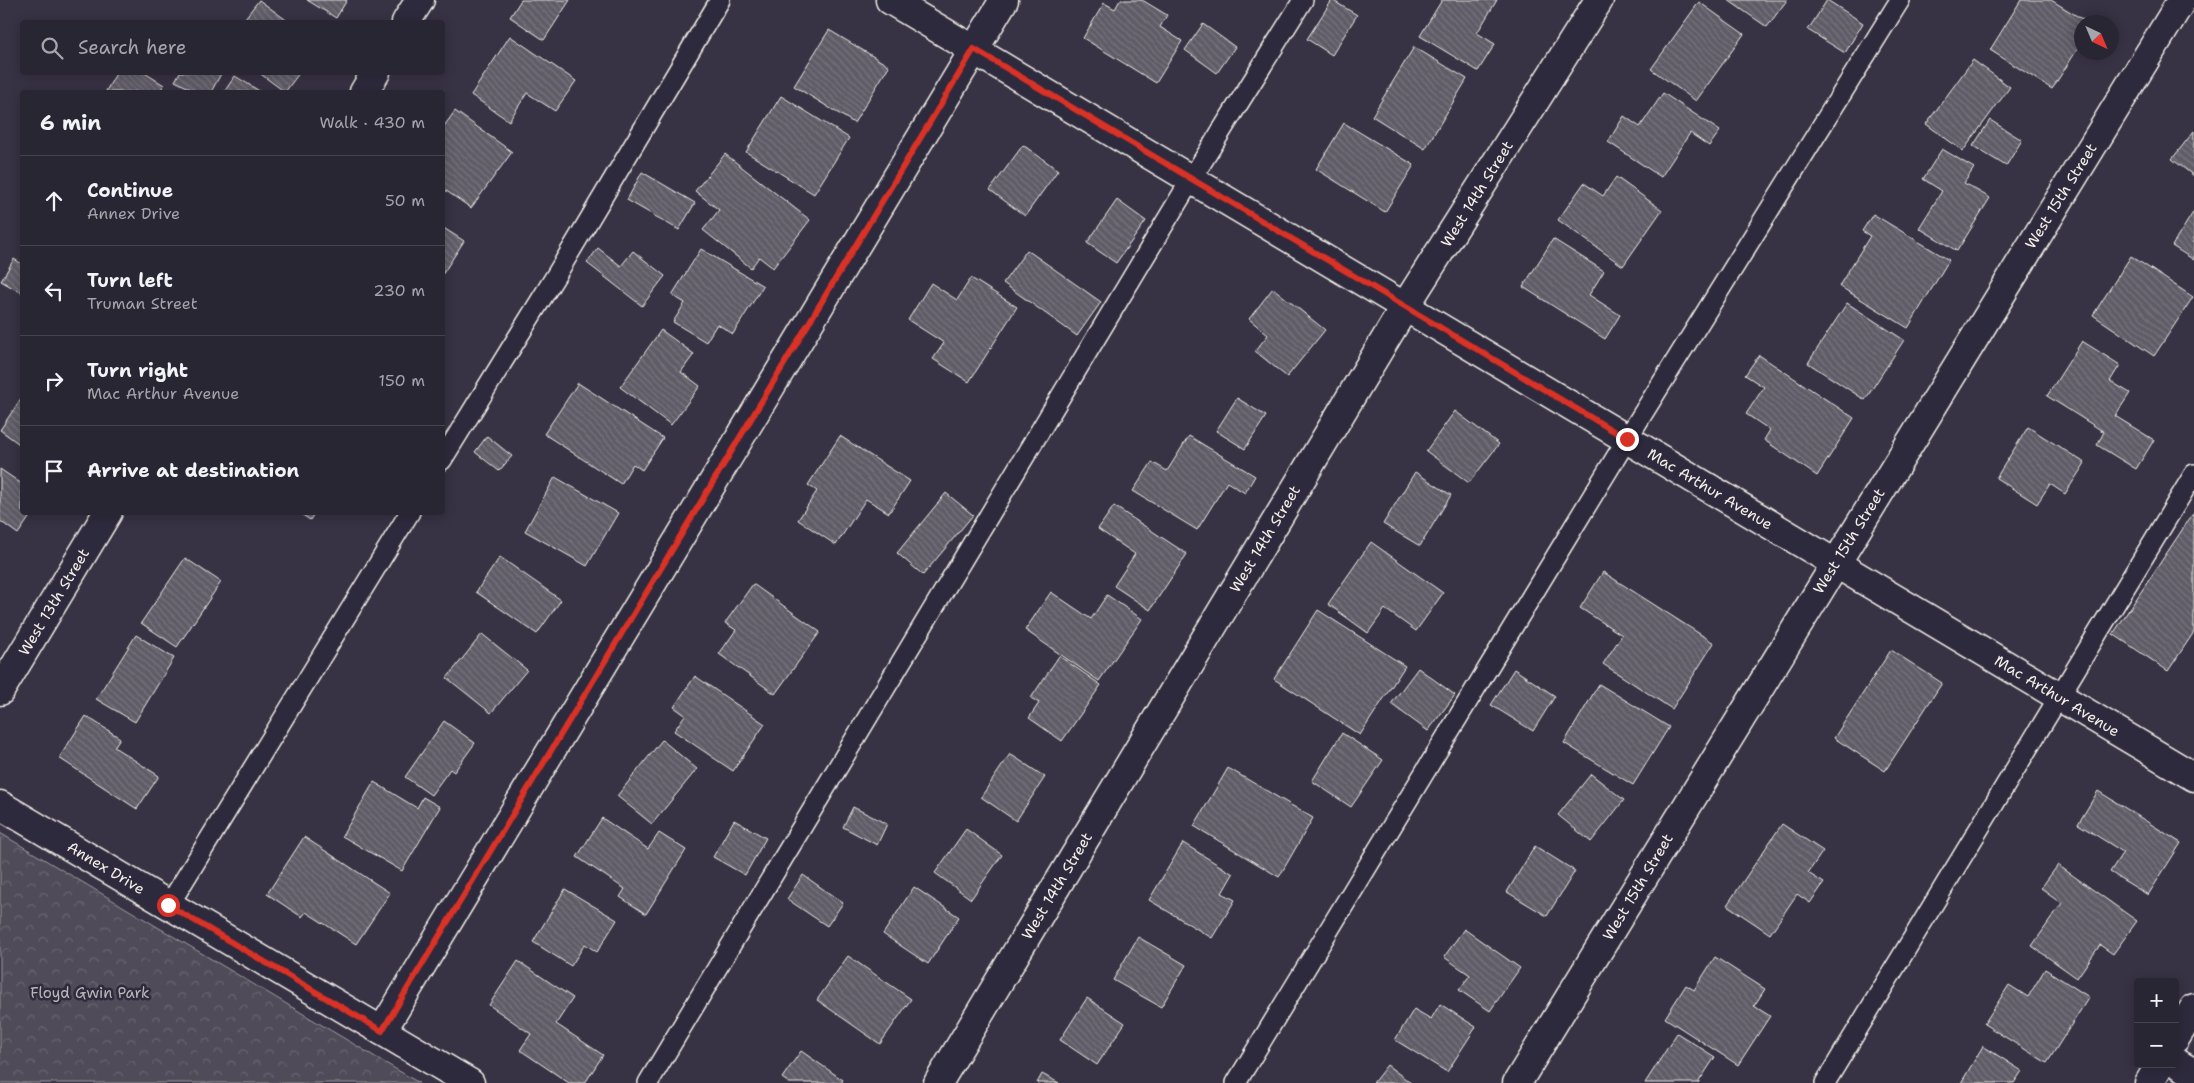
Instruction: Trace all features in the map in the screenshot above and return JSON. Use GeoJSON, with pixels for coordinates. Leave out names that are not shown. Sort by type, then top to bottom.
{"type":"FeatureCollection","features":[{"type":"Feature","properties":{"kind":"street"},"geometry":{"type":"LineString","coordinates":[[407,20],[420,0]]}},
{"type":"Feature","properties":{"kind":"street","name":"Mac Arthur Avenue"},"geometry":{"type":"LineString","coordinates":[[890,0],[1406,305],[1834,564],[2194,777]]}},
{"type":"Feature","properties":{"kind":"street"},"geometry":{"type":"LineString","coordinates":[[382,1031],[1004,0]]}},
{"type":"Feature","properties":{"kind":"street","name":"West 14th Street"},"geometry":{"type":"LineString","coordinates":[[938,1083],[1406,305],[1599,0]]}},
{"type":"Feature","properties":{"kind":"street","name":"West 15th Street"},"geometry":{"type":"LineString","coordinates":[[1517,1083],[2182,0]]}},
{"type":"Feature","properties":{"kind":"street"},"geometry":{"type":"LineString","coordinates":[[365,90],[374,75]]}},
{"type":"Feature","properties":{"kind":"street","name":"West 13th Street"},"geometry":{"type":"LineString","coordinates":[[0,691],[106,515]]}},
{"type":"Feature","properties":{"kind":"street","name":"Annex Drive"},"geometry":{"type":"LineString","coordinates":[[0,805],[470,1083]]}},
{"type":"Feature","properties":{"kind":"street"},"geometry":{"type":"LineString","coordinates":[[2179,1032],[2194,1008]]}},
{"type":"Feature","properties":{"kind":"street"},"geometry":{"type":"LineString","coordinates":[[2179,1064],[2194,1073]]}},
{"type":"Feature","properties":{"kind":"street"},"geometry":{"type":"LineString","coordinates":[[2148,1083],[2157,1068]]}},
{"type":"Feature","properties":{"kind":"lane"},"geometry":{"type":"LineString","coordinates":[[445,455],[558,272],[720,0]]}},
{"type":"Feature","properties":{"kind":"lane"},"geometry":{"type":"LineString","coordinates":[[648,1083],[1192,178],[1303,0]]}},
{"type":"Feature","properties":{"kind":"lane"},"geometry":{"type":"LineString","coordinates":[[1236,1083],[1627,439],[1900,0]]}},
{"type":"Feature","properties":{"kind":"lane"},"geometry":{"type":"LineString","coordinates":[[1825,1083],[2194,474]]}},
{"type":"Feature","properties":{"kind":"lane"},"geometry":{"type":"LineString","coordinates":[[168,905],[408,515]]}},
{"type":"Feature","properties":{"kind":"green space","name":"Floyd Gwin Park"},"geometry":{"type":"Polygon","coordinates":[[[0,833],[419,1083],[0,1083],[0,833]]]}},
{"type":"Feature","properties":{"kind":"building"},"geometry":{"type":"Polygon","coordinates":[[[259,0],[286,20],[244,20],[259,0]]]}},
{"type":"Feature","properties":{"kind":"building"},"geometry":{"type":"Polygon","coordinates":[[[307,0],[347,0],[336,18],[307,0]]]}},
{"type":"Feature","properties":{"kind":"building"},"geometry":{"type":"Polygon","coordinates":[[[521,0],[570,0],[544,40],[510,17],[521,0]]]}},
{"type":"Feature","properties":{"kind":"building"},"geometry":{"type":"Polygon","coordinates":[[[1120,0],[1142,0],[1167,15],[1160,27],[1182,41],[1156,83],[1083,38],[1104,3],[1115,9],[1120,0]]]}},
{"type":"Feature","properties":{"kind":"building"},"geometry":{"type":"Polygon","coordinates":[[[1332,0],[1357,15],[1332,55],[1307,39],[1332,0]]]}},
{"type":"Feature","properties":{"kind":"building"},"geometry":{"type":"Polygon","coordinates":[[[1442,0],[1497,0],[1477,33],[1495,44],[1478,71],[1420,36],[1442,0]]]}},
{"type":"Feature","properties":{"kind":"building"},"geometry":{"type":"Polygon","coordinates":[[[1728,0],[1787,0],[1767,27],[1728,0]]]}},
{"type":"Feature","properties":{"kind":"building"},"geometry":{"type":"Polygon","coordinates":[[[1827,0],[1863,23],[1845,53],[1808,30],[1827,0]]]}},
{"type":"Feature","properties":{"kind":"building"},"geometry":{"type":"Polygon","coordinates":[[[2021,0],[2051,0],[2076,15],[2074,15],[2074,55],[2052,89],[1990,50],[2021,0]]]}},
{"type":"Feature","properties":{"kind":"building"},"geometry":{"type":"Polygon","coordinates":[[[1699,2],[1744,34],[1696,101],[1651,69],[1699,2]]]}},
{"type":"Feature","properties":{"kind":"building"},"geometry":{"type":"Polygon","coordinates":[[[1203,24],[1235,47],[1217,73],[1185,50],[1203,24]]]}},
{"type":"Feature","properties":{"kind":"building"},"geometry":{"type":"Polygon","coordinates":[[[829,30],[889,66],[854,123],[794,86],[829,30]]]}},
{"type":"Feature","properties":{"kind":"building"},"geometry":{"type":"Polygon","coordinates":[[[510,36],[576,81],[555,111],[527,93],[509,121],[471,95],[510,36]]]}},
{"type":"Feature","properties":{"kind":"building"},"geometry":{"type":"Polygon","coordinates":[[[1414,47],[1467,79],[1425,149],[1372,116],[1414,47]]]}},
{"type":"Feature","properties":{"kind":"building"},"geometry":{"type":"Polygon","coordinates":[[[1973,60],[2010,87],[1963,151],[1926,124],[1973,60]]]}},
{"type":"Feature","properties":{"kind":"building"},"geometry":{"type":"Polygon","coordinates":[[[115,75],[148,75],[164,85],[160,90],[107,90],[115,75]]]}},
{"type":"Feature","properties":{"kind":"building"},"geometry":{"type":"Polygon","coordinates":[[[178,75],[220,75],[212,90],[193,90],[175,81],[178,75]]]}},
{"type":"Feature","properties":{"kind":"building"},"geometry":{"type":"Polygon","coordinates":[[[262,75],[298,75],[286,90],[282,90],[262,75]]]}},
{"type":"Feature","properties":{"kind":"building"},"geometry":{"type":"Polygon","coordinates":[[[235,76],[258,90],[225,90],[235,76]]]}},
{"type":"Feature","properties":{"kind":"building"},"geometry":{"type":"Polygon","coordinates":[[[1663,93],[1720,131],[1709,146],[1690,133],[1661,177],[1608,142],[1624,116],[1640,127],[1663,93]]]}},
{"type":"Feature","properties":{"kind":"building"},"geometry":{"type":"Polygon","coordinates":[[[781,96],[849,138],[814,194],[746,152],[781,96]]]}},
{"type":"Feature","properties":{"kind":"building"},"geometry":{"type":"Polygon","coordinates":[[[455,111],[512,152],[471,208],[445,190],[445,125],[455,111]]]}},
{"type":"Feature","properties":{"kind":"building"},"geometry":{"type":"Polygon","coordinates":[[[1990,120],[2022,140],[2006,166],[1973,146],[1990,120]]]}},
{"type":"Feature","properties":{"kind":"building"},"geometry":{"type":"Polygon","coordinates":[[[1344,123],[1414,165],[1385,212],[1316,169],[1344,123]]]}},
{"type":"Feature","properties":{"kind":"building"},"geometry":{"type":"Polygon","coordinates":[[[2194,131],[2194,176],[2172,159],[2194,131]]]}},
{"type":"Feature","properties":{"kind":"building"},"geometry":{"type":"Polygon","coordinates":[[[1023,145],[1058,170],[1025,216],[990,190],[1023,145]]]}},
{"type":"Feature","properties":{"kind":"building"},"geometry":{"type":"Polygon","coordinates":[[[1942,149],[1974,168],[1964,183],[1990,198],[1957,251],[1919,228],[1942,191],[1923,179],[1942,149]]]}},
{"type":"Feature","properties":{"kind":"building"},"geometry":{"type":"Polygon","coordinates":[[[725,154],[810,220],[773,268],[759,257],[751,268],[703,230],[719,210],[695,191],[725,154]]]}},
{"type":"Feature","properties":{"kind":"building"},"geometry":{"type":"Polygon","coordinates":[[[642,172],[695,203],[679,230],[627,200],[642,172]]]}},
{"type":"Feature","properties":{"kind":"building"},"geometry":{"type":"Polygon","coordinates":[[[1616,177],[1662,210],[1623,266],[1558,220],[1584,183],[1603,196],[1616,177]]]}},
{"type":"Feature","properties":{"kind":"building"},"geometry":{"type":"Polygon","coordinates":[[[1117,200],[1146,221],[1116,263],[1087,243],[1117,200]]]}},
{"type":"Feature","properties":{"kind":"building"},"geometry":{"type":"Polygon","coordinates":[[[2194,211],[2194,260],[2172,246],[2194,211]]]}},
{"type":"Feature","properties":{"kind":"building"},"geometry":{"type":"Polygon","coordinates":[[[1873,214],[1949,260],[1908,328],[1839,286],[1870,236],[1862,231],[1873,214]]]}},
{"type":"Feature","properties":{"kind":"building"},"geometry":{"type":"Polygon","coordinates":[[[445,229],[464,241],[445,270],[445,229]]]}},
{"type":"Feature","properties":{"kind":"building"},"geometry":{"type":"Polygon","coordinates":[[[1553,239],[1604,271],[1589,295],[1620,315],[1605,339],[1523,287],[1553,239]]]}},
{"type":"Feature","properties":{"kind":"building"},"geometry":{"type":"Polygon","coordinates":[[[598,248],[621,266],[633,251],[665,276],[642,306],[587,263],[598,248]]]}},
{"type":"Feature","properties":{"kind":"building"},"geometry":{"type":"Polygon","coordinates":[[[701,249],[763,286],[733,334],[717,324],[706,342],[673,322],[685,303],[672,295],[701,249]]]}},
{"type":"Feature","properties":{"kind":"building"},"geometry":{"type":"Polygon","coordinates":[[[1027,250],[1101,302],[1077,336],[1003,283],[1027,250]]]}},
{"type":"Feature","properties":{"kind":"building"},"geometry":{"type":"Polygon","coordinates":[[[2131,256],[2193,297],[2154,356],[2093,315],[2131,256]]]}},
{"type":"Feature","properties":{"kind":"building"},"geometry":{"type":"Polygon","coordinates":[[[14,259],[20,263],[20,292],[1,281],[14,259]]]}},
{"type":"Feature","properties":{"kind":"building"},"geometry":{"type":"Polygon","coordinates":[[[971,278],[1017,307],[969,382],[933,359],[944,343],[908,320],[931,283],[957,300],[971,278]]]}},
{"type":"Feature","properties":{"kind":"building"},"geometry":{"type":"Polygon","coordinates":[[[1273,288],[1325,330],[1287,377],[1255,351],[1268,335],[1249,319],[1273,288]]]}},
{"type":"Feature","properties":{"kind":"building"},"geometry":{"type":"Polygon","coordinates":[[[1847,303],[1904,340],[1865,400],[1808,363],[1847,303]]]}},
{"type":"Feature","properties":{"kind":"building"},"geometry":{"type":"Polygon","coordinates":[[[661,330],[694,354],[681,372],[700,386],[671,425],[620,387],[661,330]]]}},
{"type":"Feature","properties":{"kind":"building"},"geometry":{"type":"Polygon","coordinates":[[[2082,341],[2120,365],[2110,381],[2130,393],[2115,416],[2154,440],[2136,469],[2097,445],[2104,432],[2047,396],[2082,341]]]}},
{"type":"Feature","properties":{"kind":"building"},"geometry":{"type":"Polygon","coordinates":[[[1759,355],[1854,418],[1817,476],[1764,440],[1770,430],[1746,414],[1764,387],[1745,375],[1759,355]]]}},
{"type":"Feature","properties":{"kind":"building"},"geometry":{"type":"Polygon","coordinates":[[[578,383],[663,438],[642,470],[633,464],[621,484],[544,434],[578,383]]]}},
{"type":"Feature","properties":{"kind":"building"},"geometry":{"type":"Polygon","coordinates":[[[1237,398],[1266,416],[1245,449],[1216,431],[1237,398]]]}},
{"type":"Feature","properties":{"kind":"building"},"geometry":{"type":"Polygon","coordinates":[[[20,400],[20,445],[0,430],[20,400]]]}},
{"type":"Feature","properties":{"kind":"building"},"geometry":{"type":"Polygon","coordinates":[[[1455,411],[1499,444],[1469,483],[1426,451],[1455,411]]]}},
{"type":"Feature","properties":{"kind":"building"},"geometry":{"type":"Polygon","coordinates":[[[2028,427],[2085,463],[2065,494],[2050,484],[2037,504],[1996,478],[2028,427]]]}},
{"type":"Feature","properties":{"kind":"building"},"geometry":{"type":"Polygon","coordinates":[[[487,436],[512,456],[499,471],[475,452],[487,436]]]}},
{"type":"Feature","properties":{"kind":"building"},"geometry":{"type":"Polygon","coordinates":[[[840,436],[910,481],[889,513],[866,499],[836,545],[798,520],[817,491],[808,485],[840,436]]]}},
{"type":"Feature","properties":{"kind":"building"},"geometry":{"type":"Polygon","coordinates":[[[1189,436],[1255,476],[1245,493],[1227,482],[1197,530],[1133,491],[1152,462],[1167,471],[1189,436]]]}},
{"type":"Feature","properties":{"kind":"building"},"geometry":{"type":"Polygon","coordinates":[[[0,469],[20,483],[20,515],[31,515],[18,534],[0,521],[0,469]]]}},
{"type":"Feature","properties":{"kind":"building"},"geometry":{"type":"Polygon","coordinates":[[[1415,472],[1451,495],[1420,546],[1383,524],[1415,472]]]}},
{"type":"Feature","properties":{"kind":"building"},"geometry":{"type":"Polygon","coordinates":[[[555,477],[618,513],[587,566],[525,531],[555,477]]]}},
{"type":"Feature","properties":{"kind":"building"},"geometry":{"type":"Polygon","coordinates":[[[946,493],[973,515],[923,575],[897,553],[946,493]]]}},
{"type":"Feature","properties":{"kind":"building"},"geometry":{"type":"Polygon","coordinates":[[[1114,506],[1187,554],[1150,610],[1114,586],[1135,554],[1098,529],[1114,506]]]}},
{"type":"Feature","properties":{"kind":"building"},"geometry":{"type":"Polygon","coordinates":[[[2194,512],[2194,632],[2168,671],[2113,634],[2194,512]]]}},
{"type":"Feature","properties":{"kind":"building"},"geometry":{"type":"Polygon","coordinates":[[[302,515],[313,515],[310,520],[302,515]]]}},
{"type":"Feature","properties":{"kind":"building"},"geometry":{"type":"Polygon","coordinates":[[[1371,542],[1443,593],[1416,631],[1385,609],[1368,633],[1328,604],[1371,542]]]}},
{"type":"Feature","properties":{"kind":"building"},"geometry":{"type":"Polygon","coordinates":[[[500,557],[561,600],[537,634],[476,592],[500,557]]]}},
{"type":"Feature","properties":{"kind":"building"},"geometry":{"type":"Polygon","coordinates":[[[185,558],[221,582],[177,647],[141,623],[185,558]]]}},
{"type":"Feature","properties":{"kind":"building"},"geometry":{"type":"Polygon","coordinates":[[[1603,572],[1714,643],[1672,709],[1603,664],[1622,635],[1580,608],[1603,572]]]}},
{"type":"Feature","properties":{"kind":"building"},"geometry":{"type":"Polygon","coordinates":[[[753,584],[820,632],[775,694],[719,654],[736,630],[725,623],[753,584]]]}},
{"type":"Feature","properties":{"kind":"building"},"geometry":{"type":"Polygon","coordinates":[[[1051,592],[1091,619],[1107,595],[1142,619],[1099,681],[1025,630],[1051,592]]]}},
{"type":"Feature","properties":{"kind":"building"},"geometry":{"type":"Polygon","coordinates":[[[1318,610],[1405,666],[1360,735],[1274,679],[1318,610]]]}},
{"type":"Feature","properties":{"kind":"building"},"geometry":{"type":"Polygon","coordinates":[[[482,634],[527,670],[491,713],[447,678],[482,634]]]}},
{"type":"Feature","properties":{"kind":"building"},"geometry":{"type":"Polygon","coordinates":[[[136,635],[174,658],[135,722],[96,699],[136,635]]]}},
{"type":"Feature","properties":{"kind":"building"},"geometry":{"type":"Polygon","coordinates":[[[1891,650],[1942,683],[1885,771],[1834,738],[1891,650]]]}},
{"type":"Feature","properties":{"kind":"building"},"geometry":{"type":"Polygon","coordinates":[[[1059,656],[1101,685],[1062,741],[1029,718],[1039,703],[1031,698],[1059,656]]]}},
{"type":"Feature","properties":{"kind":"building"},"geometry":{"type":"Polygon","coordinates":[[[1418,668],[1455,695],[1428,731],[1391,704],[1418,668]]]}},
{"type":"Feature","properties":{"kind":"building"},"geometry":{"type":"Polygon","coordinates":[[[1514,669],[1555,696],[1533,731],[1491,705],[1514,669]]]}},
{"type":"Feature","properties":{"kind":"building"},"geometry":{"type":"Polygon","coordinates":[[[695,676],[765,724],[733,771],[674,731],[685,715],[674,707],[695,676]]]}},
{"type":"Feature","properties":{"kind":"building"},"geometry":{"type":"Polygon","coordinates":[[[1599,684],[1669,727],[1633,785],[1564,743],[1599,684]]]}},
{"type":"Feature","properties":{"kind":"building"},"geometry":{"type":"Polygon","coordinates":[[[86,716],[120,738],[114,747],[159,776],[137,809],[59,758],[86,716]]]}},
{"type":"Feature","properties":{"kind":"building"},"geometry":{"type":"Polygon","coordinates":[[[444,721],[475,743],[454,772],[450,769],[431,795],[405,777],[444,721]]]}},
{"type":"Feature","properties":{"kind":"building"},"geometry":{"type":"Polygon","coordinates":[[[1342,733],[1383,760],[1351,807],[1312,781],[1342,733]]]}},
{"type":"Feature","properties":{"kind":"building"},"geometry":{"type":"Polygon","coordinates":[[[662,740],[697,769],[652,824],[617,796],[662,740]]]}},
{"type":"Feature","properties":{"kind":"building"},"geometry":{"type":"Polygon","coordinates":[[[1010,754],[1045,777],[1016,821],[981,797],[1010,754]]]}},
{"type":"Feature","properties":{"kind":"building"},"geometry":{"type":"Polygon","coordinates":[[[1228,768],[1313,818],[1279,877],[1194,826],[1228,768]]]}},
{"type":"Feature","properties":{"kind":"building"},"geometry":{"type":"Polygon","coordinates":[[[1591,774],[1624,800],[1591,842],[1558,815],[1591,774]]]}},
{"type":"Feature","properties":{"kind":"building"},"geometry":{"type":"Polygon","coordinates":[[[374,782],[417,808],[423,797],[440,807],[402,871],[342,836],[374,782]]]}},
{"type":"Feature","properties":{"kind":"building"},"geometry":{"type":"Polygon","coordinates":[[[2098,791],[2181,843],[2148,895],[2110,872],[2123,852],[2078,824],[2098,791]]]}},
{"type":"Feature","properties":{"kind":"building"},"geometry":{"type":"Polygon","coordinates":[[[853,807],[887,824],[877,845],[843,827],[853,807]]]}},
{"type":"Feature","properties":{"kind":"building"},"geometry":{"type":"Polygon","coordinates":[[[602,818],[648,849],[659,833],[686,850],[646,914],[620,897],[625,889],[577,857],[602,818]]]}},
{"type":"Feature","properties":{"kind":"building"},"geometry":{"type":"Polygon","coordinates":[[[734,820],[766,838],[745,875],[713,857],[734,820]]]}},
{"type":"Feature","properties":{"kind":"building"},"geometry":{"type":"Polygon","coordinates":[[[1782,824],[1823,851],[1808,873],[1824,883],[1810,903],[1797,894],[1770,934],[1727,905],[1782,824]]]}},
{"type":"Feature","properties":{"kind":"building"},"geometry":{"type":"Polygon","coordinates":[[[966,829],[1002,855],[971,899],[935,873],[966,829]]]}},
{"type":"Feature","properties":{"kind":"building"},"geometry":{"type":"Polygon","coordinates":[[[304,837],[390,893],[356,944],[306,912],[302,917],[267,894],[304,837]]]}},
{"type":"Feature","properties":{"kind":"building"},"geometry":{"type":"Polygon","coordinates":[[[1183,843],[1233,874],[1222,893],[1235,900],[1212,938],[1149,900],[1183,843]]]}},
{"type":"Feature","properties":{"kind":"building"},"geometry":{"type":"Polygon","coordinates":[[[1535,846],[1575,871],[1547,916],[1507,892],[1535,846]]]}},
{"type":"Feature","properties":{"kind":"building"},"geometry":{"type":"Polygon","coordinates":[[[2058,865],[2137,921],[2113,954],[2100,945],[2077,978],[2032,946],[2062,903],[2041,888],[2058,865]]]}},
{"type":"Feature","properties":{"kind":"building"},"geometry":{"type":"Polygon","coordinates":[[[803,875],[843,903],[827,926],[787,899],[803,875]]]}},
{"type":"Feature","properties":{"kind":"building"},"geometry":{"type":"Polygon","coordinates":[[[914,887],[959,917],[928,964],[883,934],[914,887]]]}},
{"type":"Feature","properties":{"kind":"building"},"geometry":{"type":"Polygon","coordinates":[[[565,889],[617,920],[597,952],[585,944],[571,966],[533,942],[565,889]]]}},
{"type":"Feature","properties":{"kind":"building"},"geometry":{"type":"Polygon","coordinates":[[[1464,929],[1520,968],[1490,1011],[1459,990],[1470,975],[1444,957],[1464,929]]]}},
{"type":"Feature","properties":{"kind":"building"},"geometry":{"type":"Polygon","coordinates":[[[1138,937],[1186,965],[1161,1007],[1113,980],[1138,937]]]}},
{"type":"Feature","properties":{"kind":"building"},"geometry":{"type":"Polygon","coordinates":[[[848,956],[911,999],[880,1044],[817,1000],[848,956]]]}},
{"type":"Feature","properties":{"kind":"building"},"geometry":{"type":"Polygon","coordinates":[[[1715,957],[1765,989],[1754,1006],[1770,1016],[1738,1065],[1665,1018],[1686,985],[1694,990],[1715,957]]]}},
{"type":"Feature","properties":{"kind":"building"},"geometry":{"type":"Polygon","coordinates":[[[518,961],[573,998],[556,1024],[603,1055],[585,1083],[569,1083],[520,1050],[531,1034],[489,1005],[518,961]]]}},
{"type":"Feature","properties":{"kind":"building"},"geometry":{"type":"Polygon","coordinates":[[[2045,969],[2089,997],[2047,1063],[1984,1024],[2009,985],[2028,997],[2045,969]]]}},
{"type":"Feature","properties":{"kind":"building"},"geometry":{"type":"Polygon","coordinates":[[[1087,998],[1125,1023],[1097,1065],[1060,1040],[1087,998]]]}},
{"type":"Feature","properties":{"kind":"building"},"geometry":{"type":"Polygon","coordinates":[[[1440,1004],[1476,1027],[1447,1072],[1395,1040],[1414,1009],[1431,1019],[1440,1004]]]}},
{"type":"Feature","properties":{"kind":"building"},"geometry":{"type":"Polygon","coordinates":[[[1677,1033],[1715,1057],[1698,1083],[1645,1083],[1677,1033]]]}},
{"type":"Feature","properties":{"kind":"building"},"geometry":{"type":"Polygon","coordinates":[[[1983,1046],[2022,1071],[2014,1083],[1961,1083],[1983,1046]]]}},
{"type":"Feature","properties":{"kind":"building"},"geometry":{"type":"Polygon","coordinates":[[[801,1051],[843,1080],[841,1083],[789,1083],[782,1078],[801,1051]]]}},
{"type":"Feature","properties":{"kind":"building"},"geometry":{"type":"Polygon","coordinates":[[[1387,1065],[1411,1083],[1373,1083],[1387,1065]]]}},
{"type":"Feature","properties":{"kind":"building"},"geometry":{"type":"Polygon","coordinates":[[[1042,1074],[1059,1083],[1037,1083],[1042,1074]]]}},
{"type":"Feature","properties":{"kind":"route"},"geometry":{"type":"LineString","coordinates":[[168,905],[382,1031],[974,49],[1406,305],[1627,439]]}}]}
